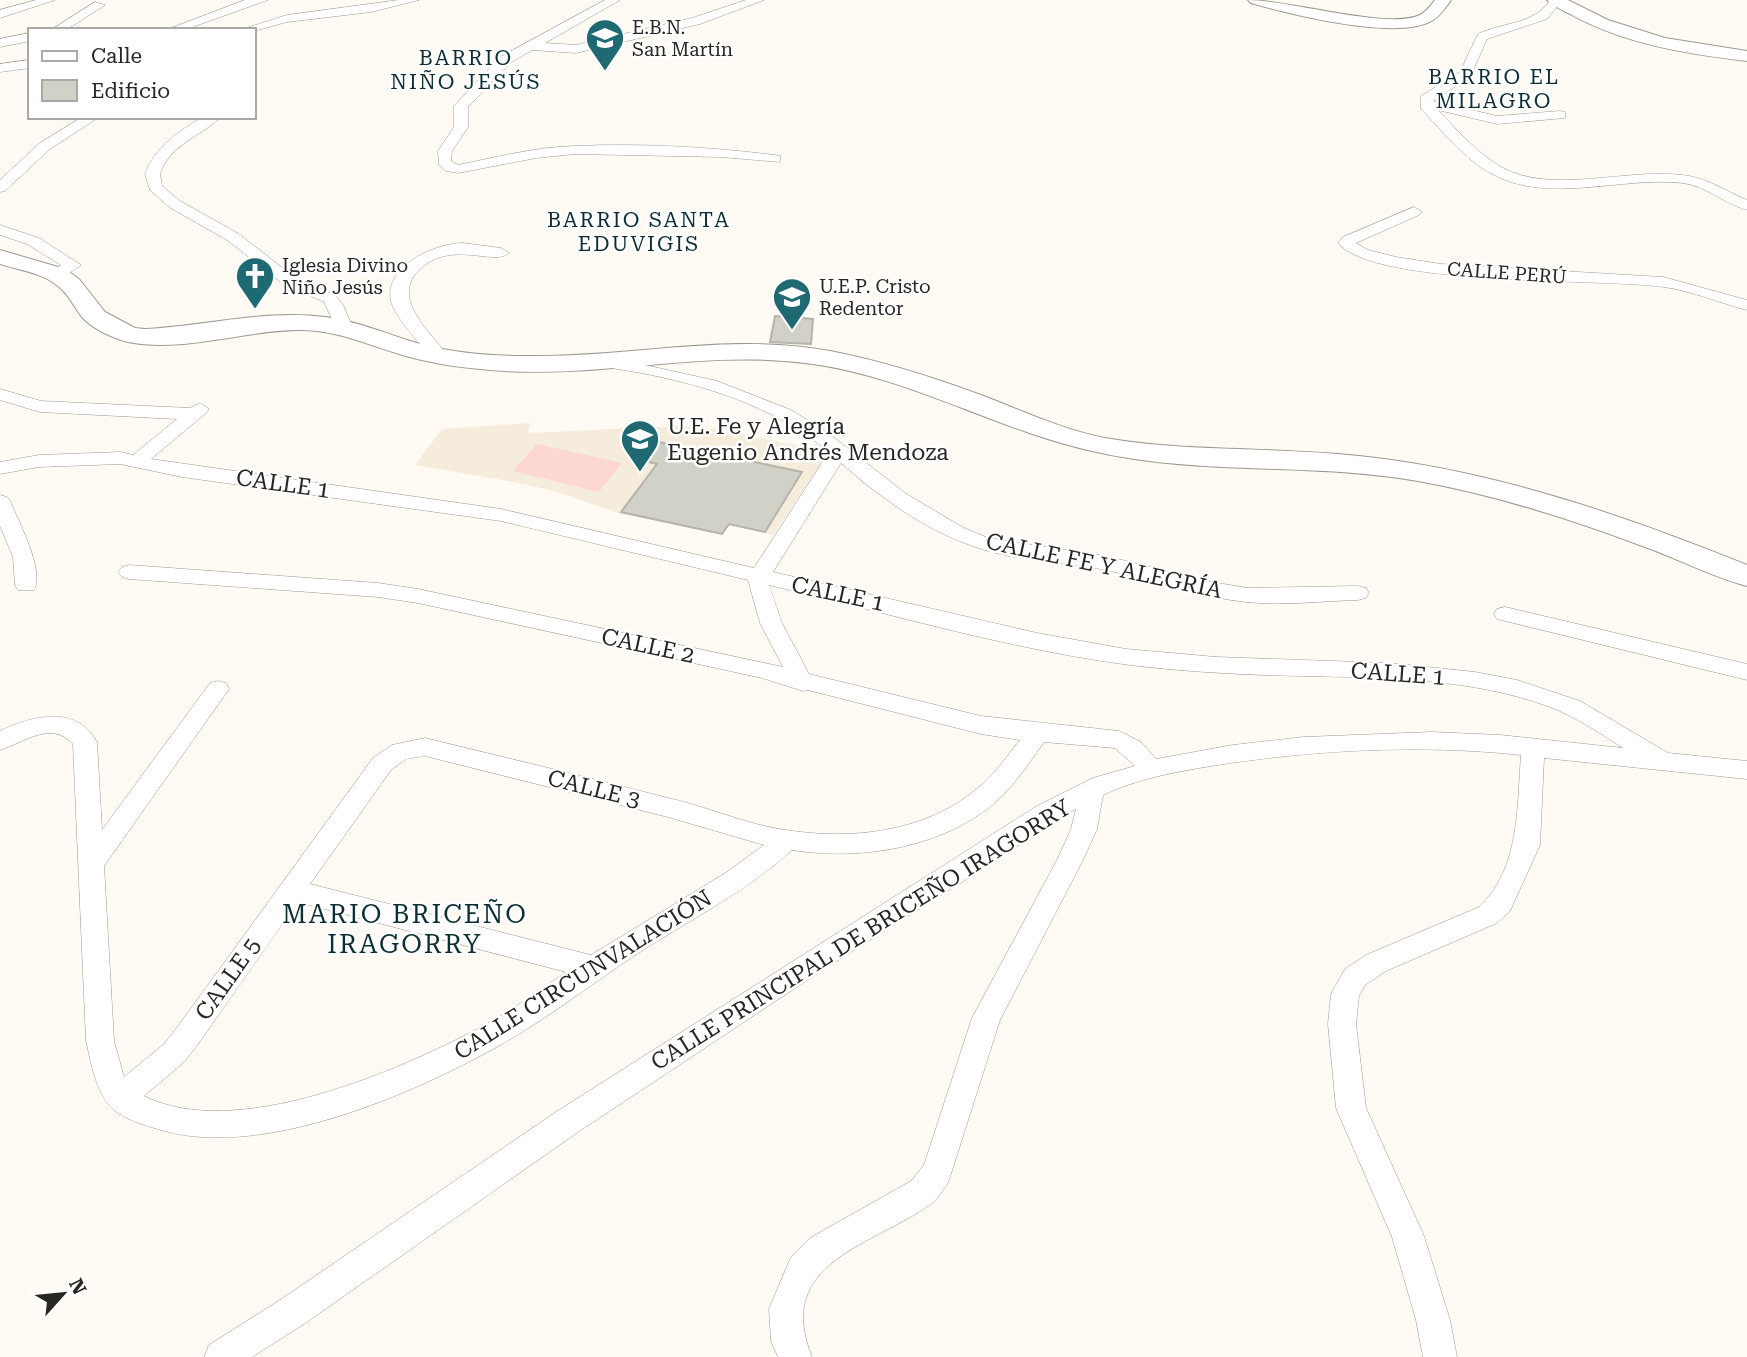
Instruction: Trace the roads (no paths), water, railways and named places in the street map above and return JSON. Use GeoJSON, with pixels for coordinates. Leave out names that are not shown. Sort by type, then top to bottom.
{"type":"FeatureCollection","features":[{"type":"Feature","properties":{"kind":"main road"},"geometry":{"type":"LineString","coordinates":[[0,257],[57,274],[71,284],[96,317],[110,327],[136,336],[161,337],[270,324],[324,324],[438,355],[527,364],[603,361],[691,352],[755,350],[806,355],[893,374],[1048,430],[1108,446],[1186,455],[1368,465],[1477,486],[1586,515],[1747,576]]}},
{"type":"Feature","properties":{"kind":"street"},"geometry":{"type":"LineString","coordinates":[[0,14],[49,0]]}},
{"type":"Feature","properties":{"kind":"street"},"geometry":{"type":"LineString","coordinates":[[177,28],[237,5],[262,0]]}},
{"type":"Feature","properties":{"kind":"street"},"geometry":{"type":"LineString","coordinates":[[252,28],[277,19],[376,10],[413,0]]}},
{"type":"Feature","properties":{"kind":"street"},"geometry":{"type":"LineString","coordinates":[[614,0],[505,60],[461,106],[461,127],[444,157],[444,162],[451,169],[575,150],[721,153],[775,159]]}},
{"type":"Feature","properties":{"kind":"street"},"geometry":{"type":"LineString","coordinates":[[529,46],[567,50],[584,47],[696,21],[758,0]]}},
{"type":"Feature","properties":{"kind":"street"},"geometry":{"type":"LineString","coordinates":[[1256,0],[1322,14],[1402,22],[1427,18],[1443,0]]}},
{"type":"Feature","properties":{"kind":"street"},"geometry":{"type":"LineString","coordinates":[[1747,56],[1723,54],[1649,37],[1602,22],[1555,0],[1552,9],[1541,18],[1499,29],[1482,37],[1465,74],[1426,99],[1426,106],[1448,128],[1486,163],[1509,177],[1555,181],[1666,177],[1686,179],[1702,183],[1727,198],[1747,205]]}},
{"type":"Feature","properties":{"kind":"street"},"geometry":{"type":"LineString","coordinates":[[60,28],[99,5]]}},
{"type":"Feature","properties":{"kind":"street"},"geometry":{"type":"LineString","coordinates":[[0,43],[28,37]]}},
{"type":"Feature","properties":{"kind":"street"},"geometry":{"type":"LineString","coordinates":[[0,68],[28,64]]}},
{"type":"Feature","properties":{"kind":"street"},"geometry":{"type":"LineString","coordinates":[[1426,103],[1497,120],[1560,115]]}},
{"type":"Feature","properties":{"kind":"street"},"geometry":{"type":"LineString","coordinates":[[0,188],[46,146],[89,119]]}},
{"type":"Feature","properties":{"kind":"street"},"geometry":{"type":"LineString","coordinates":[[211,119],[181,137],[166,151],[155,167],[152,178],[155,185],[186,211],[232,236],[290,282],[333,300],[339,308],[344,328]]}},
{"type":"Feature","properties":{"kind":"street","name":"CALLE PERÚ"},"geometry":{"type":"LineString","coordinates":[[1414,212],[1349,240],[1346,243],[1348,249],[1357,254],[1413,265],[1469,272],[1664,282],[1747,305]]}},
{"type":"Feature","properties":{"kind":"street"},"geometry":{"type":"LineString","coordinates":[[0,230],[33,241],[73,265],[57,274]]}},
{"type":"Feature","properties":{"kind":"street"},"geometry":{"type":"LineString","coordinates":[[438,355],[401,306],[398,296],[401,280],[408,270],[422,260],[449,249],[501,253]]}},
{"type":"Feature","properties":{"kind":"street","name":"CALLE FE Y ALEGRÍA"},"geometry":{"type":"LineString","coordinates":[[603,361],[658,369],[741,396],[803,423],[865,474],[964,536],[989,545],[1023,553],[1084,559],[1134,568],[1218,591],[1249,595],[1358,593]]}},
{"type":"Feature","properties":{"kind":"street"},"geometry":{"type":"LineString","coordinates":[[0,394],[40,406],[198,411],[137,461]]}},
{"type":"Feature","properties":{"kind":"street"},"geometry":{"type":"LineString","coordinates":[[803,682],[771,623],[760,593],[759,577],[839,451]]}},
{"type":"Feature","properties":{"kind":"street","name":"CALLE 1"},"geometry":{"type":"LineString","coordinates":[[0,468],[81,458],[120,458],[182,471],[501,515],[1037,641],[1114,656],[1215,666],[1385,672],[1476,681],[1560,702],[1664,762]]}},
{"type":"Feature","properties":{"kind":"street"},"geometry":{"type":"LineString","coordinates":[[0,500],[23,557],[26,585]]}},
{"type":"Feature","properties":{"kind":"street","name":"CALLE 2"},"geometry":{"type":"LineString","coordinates":[[130,572],[378,590],[418,596],[762,670],[981,725],[1119,740],[1143,757],[1150,770]]}},
{"type":"Feature","properties":{"kind":"street"},"geometry":{"type":"LineString","coordinates":[[1505,614],[1747,672]]}},
{"type":"Feature","properties":{"kind":"street"},"geometry":{"type":"LineString","coordinates":[[92,863],[218,689]]}},
{"type":"Feature","properties":{"kind":"street"},"geometry":{"type":"LineString","coordinates":[[0,741],[34,728],[64,724],[76,731],[85,742],[100,1041],[110,1080],[121,1098]]}},
{"type":"Feature","properties":{"kind":"street"},"geometry":{"type":"LineString","coordinates":[[788,839],[813,843],[872,842],[911,834],[937,825],[986,795],[1011,770],[1039,732]]}},
{"type":"Feature","properties":{"kind":"street","name":"CALLE PRINCIPAL DE BRICEÑO IRAGORRY"},"geometry":{"type":"LineString","coordinates":[[221,1357],[292,1312],[567,1122],[801,969],[994,849],[1046,813],[1092,790],[1150,770],[1233,754],[1304,746],[1432,741],[1533,748],[1747,771]]}},
{"type":"Feature","properties":{"kind":"street","name":"CALLE 3"},"geometry":{"type":"LineString","coordinates":[[400,751],[425,747],[788,839]]}},
{"type":"Feature","properties":{"kind":"street"},"geometry":{"type":"LineString","coordinates":[[1440,1357],[1433,1320],[1408,1236],[1351,1108],[1342,1024],[1345,994],[1355,977],[1376,963],[1479,919],[1502,903],[1527,845],[1533,748]]}},
{"type":"Feature","properties":{"kind":"street","name":"CALLE 5"},"geometry":{"type":"LineString","coordinates":[[121,1098],[173,1054],[186,1038],[382,764],[400,751]]}},
{"type":"Feature","properties":{"kind":"street"},"geometry":{"type":"LineString","coordinates":[[795,1357],[788,1341],[785,1310],[802,1268],[821,1249],[914,1197],[937,1172],[986,1018],[1070,860],[1084,829],[1092,790]]}},
{"type":"Feature","properties":{"kind":"street","name":"CALLE CIRCUNVALACIÓN"},"geometry":{"type":"LineString","coordinates":[[121,1098],[165,1121],[204,1127],[269,1120],[316,1108],[399,1079],[453,1056],[535,1010],[643,935],[746,875],[788,839]]}},
{"type":"Feature","properties":{"kind":"street"},"geometry":{"type":"LineString","coordinates":[[291,890],[596,968]]}},
{"type":"Feature","properties":{"kind":"place","name":"E.B.N. San Martín"},"geometry":{"type":"Point","coordinates":[605,72]}},
{"type":"Feature","properties":{"kind":"place","name":"Iglesia Divino Niño Jesús"},"geometry":{"type":"Point","coordinates":[255,310]}},
{"type":"Feature","properties":{"kind":"place","name":"U.E.P. Cristo Redentor"},"geometry":{"type":"Point","coordinates":[792,331]}},
{"type":"Feature","properties":{"kind":"place","name":"U.E. Fe y Alegría Eugenio Andrés Mendoza"},"geometry":{"type":"Point","coordinates":[640,473]}},
{"type":"Feature","properties":{"kind":"district","name":"BARRIO NIÑO JESÚS"},"geometry":{"type":"Point","coordinates":[466,70]}},
{"type":"Feature","properties":{"kind":"district","name":"BARRIO EL MILAGRO"},"geometry":{"type":"Point","coordinates":[1494,89]}},
{"type":"Feature","properties":{"kind":"district","name":"BARRIO SANTA EDUVIGIS"},"geometry":{"type":"Point","coordinates":[639,232]}},
{"type":"Feature","properties":{"kind":"district","name":"MARIO BRICEÑO IRAGORRY"},"geometry":{"type":"Point","coordinates":[405,929]}}]}
